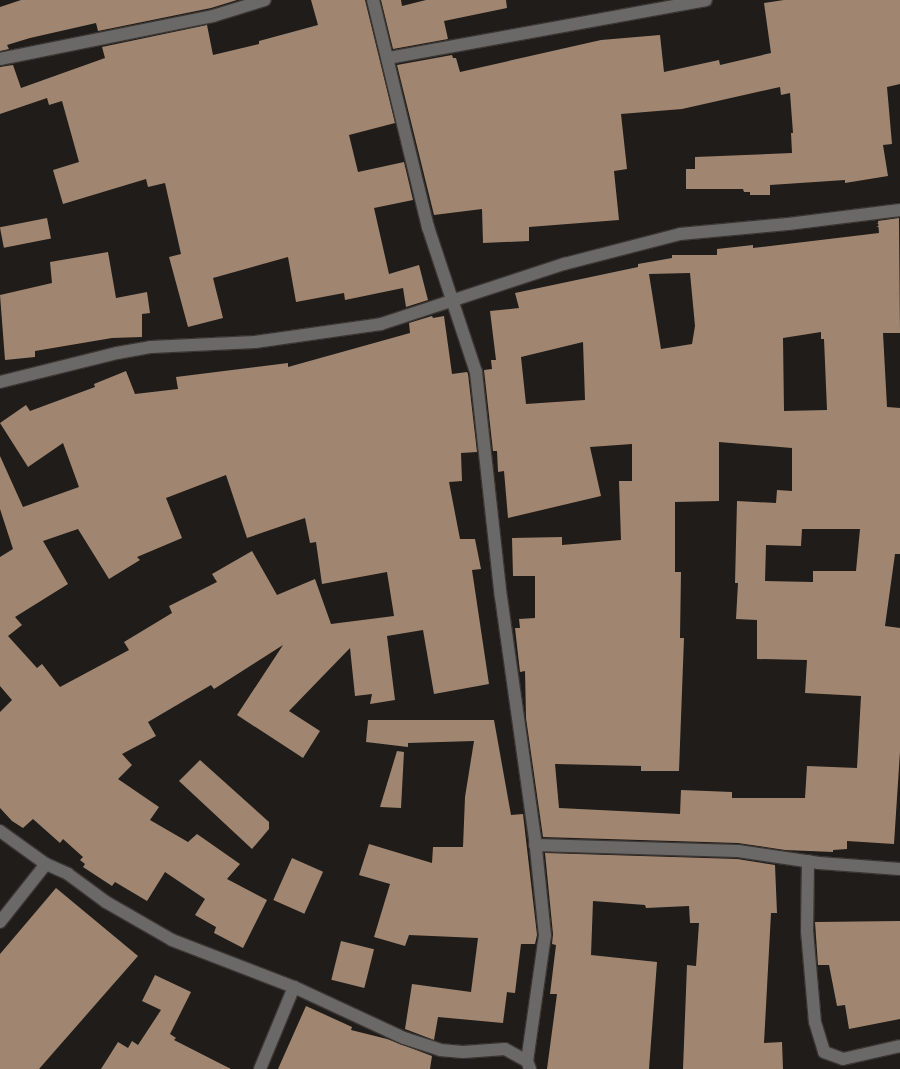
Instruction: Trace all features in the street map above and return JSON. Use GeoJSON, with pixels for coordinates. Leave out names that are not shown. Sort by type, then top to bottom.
{"type":"FeatureCollection","features":[{"type":"Feature","properties":{"kind":"street"},"geometry":{"type":"LineString","coordinates":[[0,59],[213,16],[265,0]]}},
{"type":"Feature","properties":{"kind":"street"},"geometry":{"type":"LineString","coordinates":[[0,831],[46,864],[68,874],[106,902],[172,940],[294,988],[404,1038],[440,1050],[463,1052],[505,1049],[528,1065],[544,934],[536,845],[501,596],[476,372],[428,227],[373,0]]}},
{"type":"Feature","properties":{"kind":"street"},"geometry":{"type":"LineString","coordinates":[[388,58],[706,0]]}},
{"type":"Feature","properties":{"kind":"street"},"geometry":{"type":"LineString","coordinates":[[0,382],[99,357],[151,347],[255,342],[381,324],[453,302],[564,264],[680,234],[788,224],[900,210]]}},
{"type":"Feature","properties":{"kind":"street"},"geometry":{"type":"LineString","coordinates":[[536,845],[738,851],[808,861],[900,868]]}},
{"type":"Feature","properties":{"kind":"street"},"geometry":{"type":"LineString","coordinates":[[808,861],[807,931],[815,1022],[824,1052],[843,1059],[900,1046]]}},
{"type":"Feature","properties":{"kind":"street"},"geometry":{"type":"LineString","coordinates":[[0,922],[46,864]]}},
{"type":"Feature","properties":{"kind":"street"},"geometry":{"type":"LineString","coordinates":[[260,1069],[294,988]]}},
{"type":"Feature","properties":{"kind":"building"},"geometry":{"type":"Polygon","coordinates":[[[21,0],[237,0],[211,8],[98,31],[96,23],[30,38],[7,45],[9,49],[0,51],[0,7],[21,0]]]}},
{"type":"Feature","properties":{"kind":"building"},"geometry":{"type":"Polygon","coordinates":[[[311,0],[365,0],[395,123],[349,135],[358,172],[404,162],[413,200],[374,208],[389,274],[419,265],[428,300],[406,307],[403,288],[345,300],[344,293],[296,302],[288,257],[213,278],[223,318],[188,327],[169,257],[181,254],[165,183],[148,187],[146,179],[63,204],[53,170],[79,162],[62,101],[49,105],[47,98],[0,114],[0,67],[13,65],[21,88],[105,58],[102,47],[207,25],[213,55],[259,44],[259,41],[318,25],[311,0]]]}},
{"type":"Feature","properties":{"kind":"building"},"geometry":{"type":"Polygon","coordinates":[[[381,0],[401,0],[402,6],[426,0],[506,0],[507,8],[444,21],[448,39],[393,49],[381,0]]]}},
{"type":"Feature","properties":{"kind":"building"},"geometry":{"type":"Polygon","coordinates":[[[784,0],[900,0],[900,84],[887,87],[892,144],[883,145],[888,176],[845,183],[845,180],[770,185],[770,195],[750,195],[750,192],[744,192],[743,189],[686,189],[686,169],[695,169],[695,157],[792,153],[791,133],[793,133],[790,93],[781,95],[780,87],[682,109],[621,114],[627,169],[614,171],[619,220],[529,227],[529,241],[483,243],[482,209],[434,215],[397,65],[452,55],[453,58],[456,58],[460,72],[601,40],[660,35],[664,72],[719,60],[720,65],[771,53],[764,3],[784,0]]]}},
{"type":"Feature","properties":{"kind":"building"},"geometry":{"type":"Polygon","coordinates":[[[47,218],[51,239],[4,248],[0,227],[47,218]]]}},
{"type":"Feature","properties":{"kind":"building"},"geometry":{"type":"Polygon","coordinates":[[[899,218],[900,333],[883,333],[887,407],[900,408],[900,554],[895,554],[885,626],[900,628],[900,752],[894,844],[847,841],[847,849],[833,850],[833,852],[785,850],[738,843],[543,837],[526,718],[525,671],[520,672],[515,628],[520,628],[519,619],[535,618],[535,576],[513,576],[512,538],[562,537],[562,545],[621,540],[619,481],[632,481],[632,444],[590,447],[601,496],[508,518],[504,471],[498,472],[497,451],[493,451],[484,370],[492,369],[491,360],[496,360],[490,311],[519,308],[515,293],[638,267],[638,264],[672,258],[672,255],[717,255],[717,249],[753,245],[753,248],[879,233],[878,221],[899,218]],[[690,273],[649,274],[661,349],[692,344],[695,326],[690,273]],[[821,332],[783,338],[784,411],[827,410],[824,339],[821,339],[821,332]],[[583,342],[521,357],[526,404],[585,400],[583,342]],[[719,442],[719,501],[675,502],[675,572],[681,572],[680,638],[684,638],[679,771],[641,771],[641,766],[555,764],[559,808],[680,814],[681,790],[732,792],[732,798],[805,798],[807,766],[857,768],[861,696],[805,693],[807,660],[757,659],[757,620],[736,619],[738,583],[735,583],[737,501],[776,503],[777,490],[792,491],[792,448],[719,442]],[[802,529],[801,546],[766,545],[765,581],[813,582],[813,571],[856,571],[860,529],[802,529]]]}},
{"type":"Feature","properties":{"kind":"building"},"geometry":{"type":"Polygon","coordinates":[[[108,252],[116,298],[147,292],[150,313],[142,314],[142,337],[112,338],[35,351],[35,357],[5,360],[0,295],[52,283],[50,262],[108,252]]]}},
{"type":"Feature","properties":{"kind":"building"},"geometry":{"type":"Polygon","coordinates":[[[432,316],[433,318],[444,316],[452,374],[467,372],[468,374],[477,452],[461,453],[462,481],[449,482],[460,539],[475,539],[481,569],[472,570],[489,684],[434,694],[423,630],[387,636],[395,700],[370,704],[372,694],[355,696],[350,648],[289,711],[320,731],[303,758],[237,715],[283,645],[214,689],[211,685],[148,722],[156,736],[122,754],[132,765],[118,779],[159,807],[150,820],[188,842],[197,834],[240,864],[227,879],[267,900],[243,948],[214,933],[216,927],[195,915],[205,899],[165,872],[147,901],[115,882],[112,886],[83,867],[85,864],[80,860],[83,857],[63,839],[60,843],[33,819],[23,828],[12,821],[0,808],[0,712],[12,700],[0,686],[0,557],[13,549],[0,509],[0,456],[23,507],[79,487],[63,443],[28,467],[0,423],[26,405],[30,411],[95,387],[94,384],[126,371],[135,394],[178,389],[176,377],[288,363],[288,367],[410,333],[409,323],[432,316]],[[226,475],[166,498],[182,538],[137,557],[140,560],[109,579],[78,529],[43,541],[68,584],[15,617],[22,625],[8,636],[37,668],[42,664],[60,687],[129,650],[124,642],[172,613],[169,606],[217,582],[212,574],[252,551],[277,595],[315,579],[331,624],[394,616],[387,572],[322,584],[316,542],[310,543],[305,518],[247,538],[226,475]]]}},
{"type":"Feature","properties":{"kind":"building"},"geometry":{"type":"Polygon","coordinates":[[[368,720],[494,720],[511,815],[523,814],[537,935],[535,944],[521,944],[515,993],[507,992],[503,1023],[438,1017],[434,1040],[405,1029],[412,984],[471,992],[478,938],[409,935],[405,946],[374,937],[390,884],[359,875],[369,844],[432,863],[433,847],[463,847],[465,797],[474,741],[408,743],[408,747],[366,742],[368,720]]]}},
{"type":"Feature","properties":{"kind":"building"},"geometry":{"type":"Polygon","coordinates":[[[397,751],[404,752],[401,808],[380,807],[397,751]]]}},
{"type":"Feature","properties":{"kind":"building"},"geometry":{"type":"Polygon","coordinates":[[[200,760],[269,822],[269,829],[252,849],[179,781],[200,760]]]}},
{"type":"Feature","properties":{"kind":"building"},"geometry":{"type":"Polygon","coordinates":[[[545,853],[737,859],[775,865],[777,913],[771,913],[764,1043],[782,1042],[783,1069],[683,1069],[687,965],[696,966],[699,923],[690,923],[689,906],[646,908],[645,905],[593,901],[591,955],[657,962],[649,1069],[547,1069],[557,994],[550,994],[556,945],[552,944],[553,934],[545,853]]]}},
{"type":"Feature","properties":{"kind":"building"},"geometry":{"type":"Polygon","coordinates":[[[292,858],[323,872],[304,914],[273,900],[292,858]]]}},
{"type":"Feature","properties":{"kind":"building"},"geometry":{"type":"Polygon","coordinates":[[[56,888],[138,956],[39,1069],[0,1069],[0,954],[56,888]]]}},
{"type":"Feature","properties":{"kind":"building"},"geometry":{"type":"Polygon","coordinates":[[[900,921],[900,1019],[849,1029],[845,1005],[837,1006],[829,965],[818,965],[815,922],[900,921]]]}},
{"type":"Feature","properties":{"kind":"building"},"geometry":{"type":"Polygon","coordinates":[[[341,941],[374,949],[364,988],[331,980],[341,941]]]}},
{"type":"Feature","properties":{"kind":"building"},"geometry":{"type":"Polygon","coordinates":[[[155,975],[191,992],[170,1034],[176,1038],[174,1040],[231,1069],[101,1069],[118,1042],[128,1048],[132,1041],[138,1045],[161,1010],[142,1001],[155,975]]]}},
{"type":"Feature","properties":{"kind":"building"},"geometry":{"type":"Polygon","coordinates":[[[306,1006],[352,1027],[351,1030],[387,1039],[432,1056],[430,1069],[278,1069],[306,1006]]]}}]}
